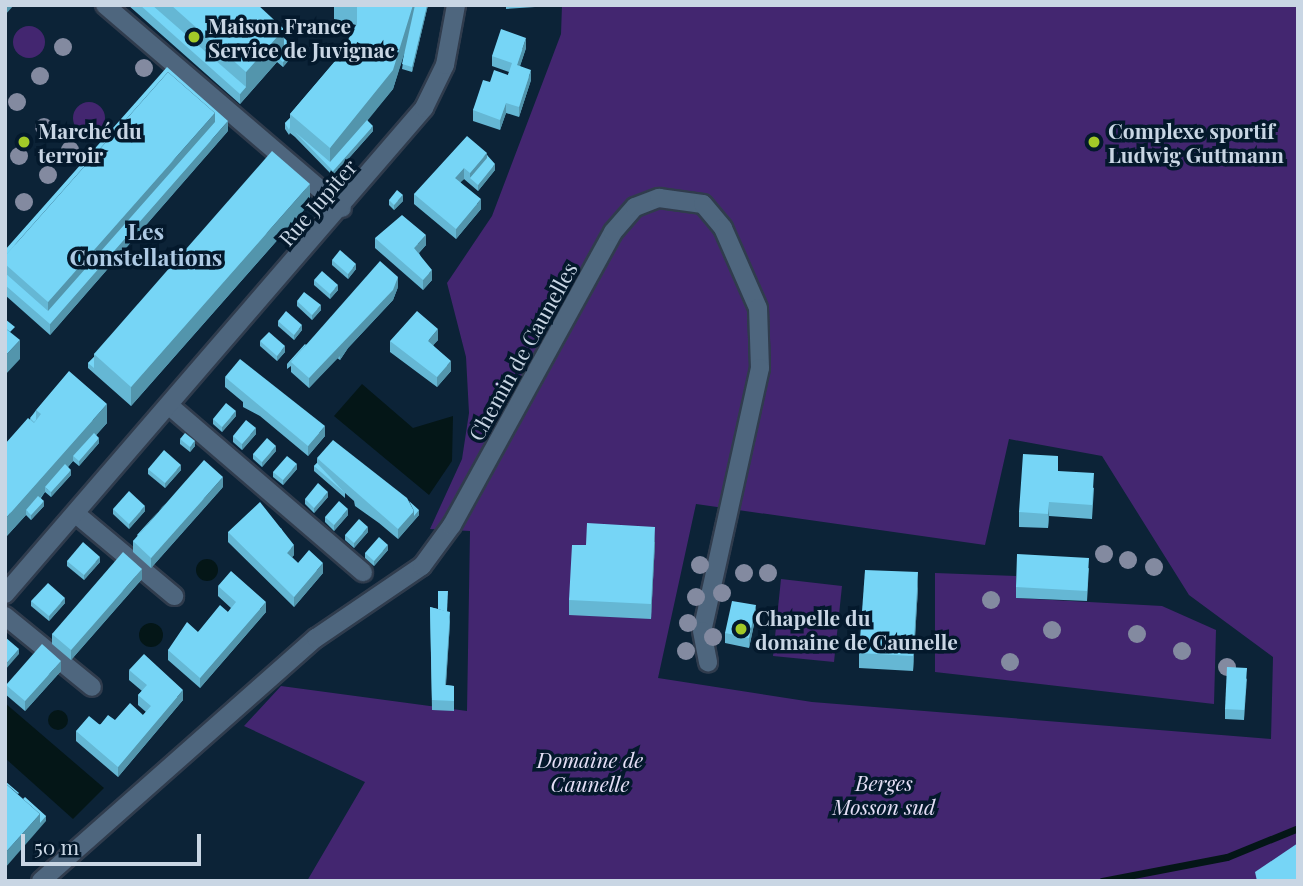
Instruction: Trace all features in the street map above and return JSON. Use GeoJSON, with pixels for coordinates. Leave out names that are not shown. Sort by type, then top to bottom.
{"type":"FeatureCollection","features":[{"type":"Feature","properties":{"kind":"street"},"geometry":{"type":"LineString","coordinates":[[105,5],[342,208]]}},
{"type":"Feature","properties":{"kind":"street","name":"Rue Jupiter"},"geometry":{"type":"LineString","coordinates":[[5,594],[172,408],[424,108],[445,65],[456,5]]}},
{"type":"Feature","properties":{"kind":"street","name":"Chemin de Caunelles"},"geometry":{"type":"LineString","coordinates":[[41,881],[316,638],[422,566],[452,525],[613,232],[635,207],[659,198],[703,204],[723,228],[758,308],[760,368],[702,631],[708,662]]}},
{"type":"Feature","properties":{"kind":"street"},"geometry":{"type":"LineString","coordinates":[[172,408],[363,572]]}},
{"type":"Feature","properties":{"kind":"street"},"geometry":{"type":"LineString","coordinates":[[76,514],[174,596]]}},
{"type":"Feature","properties":{"kind":"street"},"geometry":{"type":"LineString","coordinates":[[5,616],[92,687]]}},
{"type":"Feature","properties":{"kind":"green space"},"geometry":{"type":"Polygon","coordinates":[[[562,5],[1298,5],[1298,881],[307,881],[365,782],[244,726],[281,686],[467,711],[470,531],[430,529],[462,459],[469,413],[466,357],[447,283],[492,216],[561,34],[562,5]],[[1009,439],[985,545],[696,504],[658,678],[812,702],[1271,739],[1273,657],[1189,595],[1102,456],[1009,439]]]}},
{"type":"Feature","properties":{"kind":"green space"},"geometry":{"type":"Polygon","coordinates":[[[29,26],[41,30],[45,42],[41,54],[29,58],[17,54],[13,42],[17,30],[29,26]]]}},
{"type":"Feature","properties":{"kind":"green space"},"geometry":{"type":"Polygon","coordinates":[[[89,102],[100,107],[105,118],[100,129],[89,134],[78,129],[73,118],[78,107],[89,102]]]}},
{"type":"Feature","properties":{"kind":"green space"},"geometry":{"type":"Polygon","coordinates":[[[935,573],[1016,576],[1016,598],[1162,606],[1216,630],[1214,704],[935,672],[935,573]]]}},
{"type":"Feature","properties":{"kind":"green space"},"geometry":{"type":"Polygon","coordinates":[[[781,579],[842,586],[834,662],[773,656],[781,579]]]}},
{"type":"Feature","properties":{"kind":"shaded area"},"geometry":{"type":"Polygon","coordinates":[[[362,384],[413,428],[453,416],[452,461],[429,495],[334,416],[362,384]]]}},
{"type":"Feature","properties":{"kind":"shaded area"},"geometry":{"type":"Polygon","coordinates":[[[203,559],[211,559],[218,566],[218,574],[211,581],[203,581],[196,574],[196,566],[203,559]]]}},
{"type":"Feature","properties":{"kind":"shaded area"},"geometry":{"type":"Polygon","coordinates":[[[151,623],[162,630],[163,635],[156,646],[151,647],[140,640],[139,635],[146,624],[151,623]]]}},
{"type":"Feature","properties":{"kind":"shaded area"},"geometry":{"type":"Polygon","coordinates":[[[5,703],[104,788],[73,819],[5,758],[5,703]]]}},
{"type":"Feature","properties":{"kind":"shaded area"},"geometry":{"type":"Polygon","coordinates":[[[58,710],[65,713],[68,720],[65,727],[58,730],[51,727],[48,720],[51,713],[58,710]]]}},
{"type":"Feature","properties":{"kind":"building"},"geometry":{"type":"Polygon","coordinates":[[[140,5],[152,5],[246,87],[240,94],[140,5]]]}},
{"type":"Feature","properties":{"kind":"building"},"geometry":{"type":"Polygon","coordinates":[[[171,5],[258,5],[284,29],[246,72],[171,5]]]}},
{"type":"Feature","properties":{"kind":"building"},"geometry":{"type":"Polygon","coordinates":[[[355,5],[413,5],[393,70],[330,148],[290,114],[341,54],[357,24],[355,5]]]}},
{"type":"Feature","properties":{"kind":"building"},"geometry":{"type":"Polygon","coordinates":[[[415,5],[427,5],[412,67],[402,64],[415,5]]]}},
{"type":"Feature","properties":{"kind":"building"},"geometry":{"type":"Polygon","coordinates":[[[501,29],[526,38],[517,65],[531,70],[519,107],[506,103],[500,120],[473,110],[483,80],[490,82],[494,70],[508,75],[512,63],[492,56],[501,29]]]}},
{"type":"Feature","properties":{"kind":"building"},"geometry":{"type":"Polygon","coordinates":[[[284,38],[295,48],[283,62],[277,57],[284,49],[284,38]]]}},
{"type":"Feature","properties":{"kind":"building"},"geometry":{"type":"Polygon","coordinates":[[[167,67],[228,121],[50,324],[5,285],[5,273],[48,311],[215,122],[215,113],[168,72],[5,256],[5,250],[167,67]]]}},
{"type":"Feature","properties":{"kind":"building"},"geometry":{"type":"Polygon","coordinates":[[[168,72],[215,113],[48,302],[5,264],[5,256],[168,72]]]}},
{"type":"Feature","properties":{"kind":"building"},"geometry":{"type":"Polygon","coordinates":[[[290,118],[290,127],[289,130],[285,123],[290,118]]]}},
{"type":"Feature","properties":{"kind":"building"},"geometry":{"type":"Polygon","coordinates":[[[367,120],[373,126],[333,171],[295,132],[330,162],[367,120]]]}},
{"type":"Feature","properties":{"kind":"building"},"geometry":{"type":"Polygon","coordinates":[[[467,136],[487,153],[470,173],[464,168],[455,178],[481,199],[456,229],[414,194],[467,136]]]}},
{"type":"Feature","properties":{"kind":"building"},"geometry":{"type":"Polygon","coordinates":[[[272,151],[310,184],[131,387],[94,354],[272,151]]]}},
{"type":"Feature","properties":{"kind":"building"},"geometry":{"type":"Polygon","coordinates":[[[487,155],[495,164],[478,185],[470,178],[487,155]]]}},
{"type":"Feature","properties":{"kind":"building"},"geometry":{"type":"Polygon","coordinates":[[[397,190],[403,195],[394,205],[389,200],[397,190]]]}},
{"type":"Feature","properties":{"kind":"building"},"geometry":{"type":"Polygon","coordinates":[[[402,215],[426,235],[414,248],[432,270],[423,280],[375,238],[402,215]]]}},
{"type":"Feature","properties":{"kind":"building"},"geometry":{"type":"Polygon","coordinates":[[[340,250],[356,264],[348,274],[332,260],[340,250]]]}},
{"type":"Feature","properties":{"kind":"building"},"geometry":{"type":"Polygon","coordinates":[[[380,261],[398,277],[393,290],[309,378],[291,362],[380,261]]]}},
{"type":"Feature","properties":{"kind":"building"},"geometry":{"type":"Polygon","coordinates":[[[322,271],[338,285],[330,294],[314,280],[322,271]]]}},
{"type":"Feature","properties":{"kind":"building"},"geometry":{"type":"Polygon","coordinates":[[[304,292],[321,305],[312,315],[297,301],[304,292]]]}},
{"type":"Feature","properties":{"kind":"building"},"geometry":{"type":"Polygon","coordinates":[[[286,311],[302,325],[294,335],[278,321],[286,311]]]}},
{"type":"Feature","properties":{"kind":"building"},"geometry":{"type":"Polygon","coordinates":[[[417,311],[438,329],[428,341],[451,361],[437,377],[390,341],[417,311]]]}},
{"type":"Feature","properties":{"kind":"building"},"geometry":{"type":"Polygon","coordinates":[[[5,319],[15,327],[10,332],[5,328],[5,319]]]}},
{"type":"Feature","properties":{"kind":"building"},"geometry":{"type":"Polygon","coordinates":[[[5,328],[20,340],[5,356],[5,328]]]}},
{"type":"Feature","properties":{"kind":"building"},"geometry":{"type":"Polygon","coordinates":[[[269,332],[285,346],[277,356],[260,341],[269,332]]]}},
{"type":"Feature","properties":{"kind":"building"},"geometry":{"type":"Polygon","coordinates":[[[94,357],[94,368],[88,363],[94,357]]]}},
{"type":"Feature","properties":{"kind":"building"},"geometry":{"type":"Polygon","coordinates":[[[240,359],[325,426],[308,446],[225,377],[240,359]]]}},
{"type":"Feature","properties":{"kind":"building"},"geometry":{"type":"Polygon","coordinates":[[[69,371],[107,404],[5,519],[5,444],[28,418],[34,423],[41,414],[36,410],[69,371]]]}},
{"type":"Feature","properties":{"kind":"building"},"geometry":{"type":"Polygon","coordinates":[[[226,403],[236,411],[222,427],[213,419],[226,403]]]}},
{"type":"Feature","properties":{"kind":"building"},"geometry":{"type":"Polygon","coordinates":[[[36,411],[36,420],[34,422],[30,418],[36,411]]]}},
{"type":"Feature","properties":{"kind":"building"},"geometry":{"type":"Polygon","coordinates":[[[246,420],[256,428],[242,444],[233,436],[246,420]]]}},
{"type":"Feature","properties":{"kind":"building"},"geometry":{"type":"Polygon","coordinates":[[[94,433],[99,438],[79,461],[73,456],[94,433]]]}},
{"type":"Feature","properties":{"kind":"building"},"geometry":{"type":"Polygon","coordinates":[[[185,433],[195,441],[190,447],[180,439],[185,433]]]}},
{"type":"Feature","properties":{"kind":"building"},"geometry":{"type":"Polygon","coordinates":[[[267,438],[276,446],[262,462],[253,454],[267,438]]]}},
{"type":"Feature","properties":{"kind":"building"},"geometry":{"type":"Polygon","coordinates":[[[333,440],[407,498],[414,511],[398,529],[317,458],[333,440]]]}},
{"type":"Feature","properties":{"kind":"building"},"geometry":{"type":"Polygon","coordinates":[[[164,450],[181,465],[165,483],[148,469],[164,450]]]}},
{"type":"Feature","properties":{"kind":"building"},"geometry":{"type":"Polygon","coordinates":[[[1023,454],[1058,456],[1058,471],[1094,473],[1092,505],[1049,502],[1048,514],[1019,512],[1023,454]]]}},
{"type":"Feature","properties":{"kind":"building"},"geometry":{"type":"Polygon","coordinates":[[[287,456],[297,464],[283,480],[273,472],[287,456]]]}},
{"type":"Feature","properties":{"kind":"building"},"geometry":{"type":"Polygon","coordinates":[[[204,460],[223,477],[151,558],[133,541],[204,460]]]}},
{"type":"Feature","properties":{"kind":"building"},"geometry":{"type":"Polygon","coordinates":[[[317,463],[345,493],[314,466],[317,463]]]}},
{"type":"Feature","properties":{"kind":"building"},"geometry":{"type":"Polygon","coordinates":[[[65,464],[71,470],[51,492],[45,487],[65,464]]]}},
{"type":"Feature","properties":{"kind":"building"},"geometry":{"type":"Polygon","coordinates":[[[318,483],[328,492],[314,508],[305,499],[318,483]]]}},
{"type":"Feature","properties":{"kind":"building"},"geometry":{"type":"Polygon","coordinates":[[[129,491],[145,506],[129,524],[113,509],[129,491]]]}},
{"type":"Feature","properties":{"kind":"building"},"geometry":{"type":"Polygon","coordinates":[[[38,496],[44,501],[31,515],[26,510],[38,496]]]}},
{"type":"Feature","properties":{"kind":"building"},"geometry":{"type":"Polygon","coordinates":[[[339,501],[348,509],[334,525],[325,517],[339,501]]]}},
{"type":"Feature","properties":{"kind":"building"},"geometry":{"type":"Polygon","coordinates":[[[409,501],[419,510],[414,516],[414,511],[409,501]]]}},
{"type":"Feature","properties":{"kind":"building"},"geometry":{"type":"Polygon","coordinates":[[[260,502],[294,545],[287,553],[298,563],[309,550],[323,563],[294,597],[228,532],[260,502]]]}},
{"type":"Feature","properties":{"kind":"building"},"geometry":{"type":"Polygon","coordinates":[[[359,519],[368,527],[354,543],[345,535],[359,519]]]}},
{"type":"Feature","properties":{"kind":"building"},"geometry":{"type":"Polygon","coordinates":[[[587,523],[655,527],[651,604],[569,600],[572,545],[586,545],[587,523]]]}},
{"type":"Feature","properties":{"kind":"building"},"geometry":{"type":"Polygon","coordinates":[[[379,537],[388,545],[374,561],[365,553],[379,537]]]}},
{"type":"Feature","properties":{"kind":"building"},"geometry":{"type":"Polygon","coordinates":[[[83,542],[100,557],[84,575],[67,561],[83,542]]]}},
{"type":"Feature","properties":{"kind":"building"},"geometry":{"type":"Polygon","coordinates":[[[123,552],[142,569],[71,650],[52,634],[123,552]]]}},
{"type":"Feature","properties":{"kind":"building"},"geometry":{"type":"Polygon","coordinates":[[[1017,554],[1089,558],[1087,591],[1016,587],[1017,554]]]}},
{"type":"Feature","properties":{"kind":"building"},"geometry":{"type":"Polygon","coordinates":[[[865,570],[918,572],[913,656],[859,653],[865,570]]]}},
{"type":"Feature","properties":{"kind":"building"},"geometry":{"type":"Polygon","coordinates":[[[231,571],[266,602],[200,678],[168,650],[187,622],[198,632],[220,605],[228,612],[236,602],[218,586],[231,571]]]}},
{"type":"Feature","properties":{"kind":"building"},"geometry":{"type":"Polygon","coordinates":[[[48,583],[65,598],[49,616],[31,601],[48,583]]]}},
{"type":"Feature","properties":{"kind":"building"},"geometry":{"type":"Polygon","coordinates":[[[438,591],[448,591],[447,612],[438,609],[438,591]]]}},
{"type":"Feature","properties":{"kind":"building","name":"Chapelle du domaine de Caunelle"},"geometry":{"type":"Polygon","coordinates":[[[732,601],[756,605],[749,638],[725,633],[732,601]]]}},
{"type":"Feature","properties":{"kind":"building"},"geometry":{"type":"Polygon","coordinates":[[[430,607],[450,612],[445,685],[454,686],[454,701],[432,700],[430,607]]]}},
{"type":"Feature","properties":{"kind":"building"},"geometry":{"type":"Polygon","coordinates":[[[5,637],[19,649],[5,665],[5,637]]]}},
{"type":"Feature","properties":{"kind":"building"},"geometry":{"type":"Polygon","coordinates":[[[42,644],[61,661],[25,701],[6,685],[42,644]]]}},
{"type":"Feature","properties":{"kind":"building"},"geometry":{"type":"Polygon","coordinates":[[[144,654],[183,690],[118,767],[76,731],[89,716],[100,725],[108,715],[115,720],[130,703],[143,715],[151,706],[138,695],[147,685],[129,670],[144,654]]]}},
{"type":"Feature","properties":{"kind":"building"},"geometry":{"type":"Polygon","coordinates":[[[1227,667],[1247,668],[1244,710],[1225,709],[1227,667]]]}},
{"type":"Feature","properties":{"kind":"building"},"geometry":{"type":"Polygon","coordinates":[[[5,783],[40,814],[5,853],[5,783]]]}},
{"type":"Feature","properties":{"kind":"building"},"geometry":{"type":"Polygon","coordinates":[[[25,797],[46,816],[40,823],[40,814],[23,799],[25,797]]]}},
{"type":"Feature","properties":{"kind":"building"},"geometry":{"type":"Polygon","coordinates":[[[1298,843],[1298,881],[1257,881],[1255,872],[1298,843]]]}},
{"type":"Feature","properties":{"kind":"waterway"},"geometry":{"type":"LineString","coordinates":[[1102,881],[1227,857],[1298,828]]}},
{"type":"Feature","properties":{"kind":"place","name":"Maison France Service de Juvignac"},"geometry":{"type":"Point","coordinates":[194,37]}},
{"type":"Feature","properties":{"kind":"place","name":"Marché du terroir"},"geometry":{"type":"Point","coordinates":[24,142]}},
{"type":"Feature","properties":{"kind":"place","name":"Complexe sportif Ludwig Guttmann"},"geometry":{"type":"Point","coordinates":[1094,142]}},
{"type":"Feature","properties":{"kind":"place","name":"Chapelle du domaine de Caunelle"},"geometry":{"type":"Point","coordinates":[741,629]}},
{"type":"Feature","properties":{"kind":"district","name":"Les Constellations"},"geometry":{"type":"Point","coordinates":[146,244]}},
{"type":"Feature","properties":{"kind":"park label","name":"Domaine de Caunelle"},"geometry":{"type":"Point","coordinates":[590,771]}},
{"type":"Feature","properties":{"kind":"park label","name":"Berges Mosson sud"},"geometry":{"type":"Point","coordinates":[884,794]}}]}
